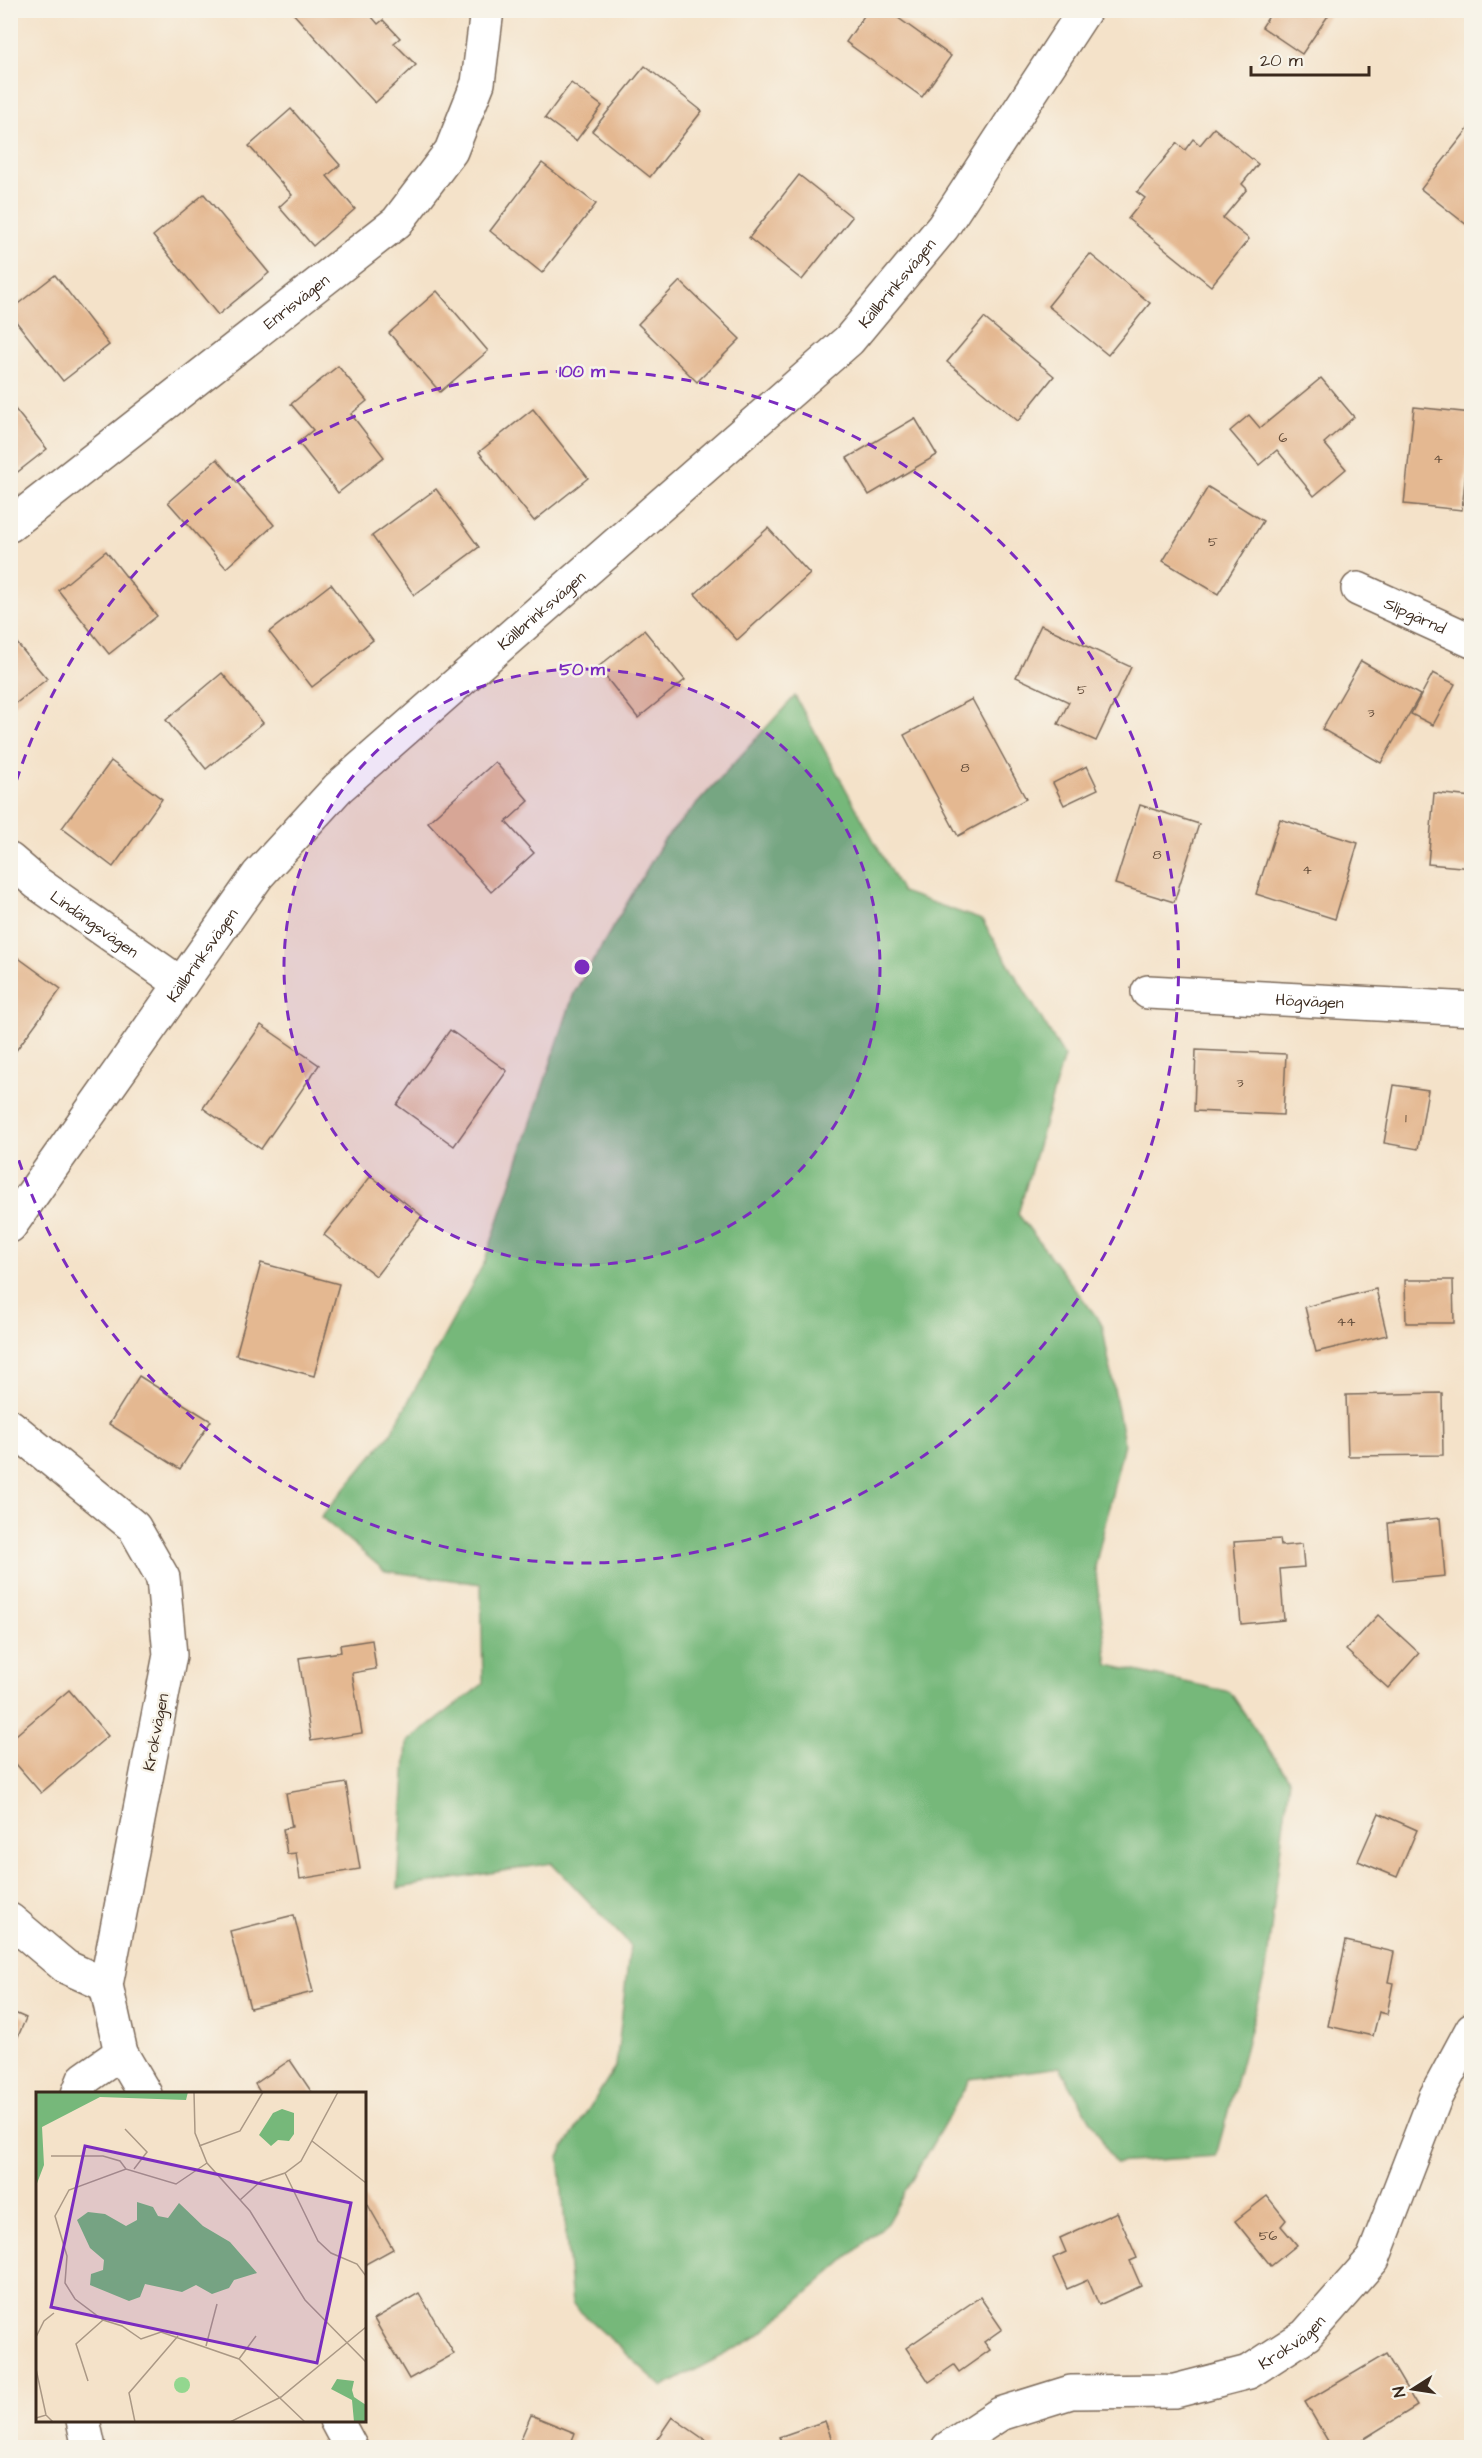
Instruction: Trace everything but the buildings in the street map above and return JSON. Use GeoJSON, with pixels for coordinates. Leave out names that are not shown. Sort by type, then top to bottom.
{"type":"FeatureCollection","features":[{"type":"Feature","properties":{"kind":"street","name":"Enrisvägen"},"geometry":{"type":"LineString","coordinates":[[10,525],[397,222],[451,151],[478,83],[487,10]]}},
{"type":"Feature","properties":{"kind":"street","name":"Källbrinksvägen"},"geometry":{"type":"LineString","coordinates":[[10,1226],[258,875],[338,788],[849,340],[943,227],[1085,10]]}},
{"type":"Feature","properties":{"kind":"street","name":"Slipgärnd"},"geometry":{"type":"LineString","coordinates":[[1358,589],[1472,640]]}},
{"type":"Feature","properties":{"kind":"street","name":"Lindängsvägen"},"geometry":{"type":"LineString","coordinates":[[10,860],[37,883],[181,984]]}},
{"type":"Feature","properties":{"kind":"street","name":"Högvägen"},"geometry":{"type":"LineString","coordinates":[[1148,992],[1472,1009]]}},
{"type":"Feature","properties":{"kind":"street","name":"Krokvägen"},"geometry":{"type":"LineString","coordinates":[[10,1426],[134,1527],[163,1578],[170,1655],[106,1985],[121,2054],[144,2092]]}},
{"type":"Feature","properties":{"kind":"street"},"geometry":{"type":"LineString","coordinates":[[10,1920],[66,1967],[106,1985]]}},
{"type":"Feature","properties":{"kind":"street","name":"Krokvägen"},"geometry":{"type":"LineString","coordinates":[[948,2448],[1000,2414],[1071,2392],[1175,2391],[1249,2372],[1306,2335],[1373,2259],[1435,2098],[1472,2029]]}},
{"type":"Feature","properties":{"kind":"street"},"geometry":{"type":"LineString","coordinates":[[79,2092],[84,2079],[121,2054]]}},
{"type":"Feature","properties":{"kind":"street"},"geometry":{"type":"LineString","coordinates":[[83,2422],[89,2448]]}},
{"type":"Feature","properties":{"kind":"street"},"geometry":{"type":"LineString","coordinates":[[337,2422],[351,2448]]}},
{"type":"Feature","properties":{"kind":"green space"},"geometry":{"type":"Polygon","coordinates":[[[795,696],[902,892],[982,920],[1064,1056],[1018,1214],[1102,1324],[1124,1443],[1095,1567],[1108,1665],[1230,1692],[1289,1779],[1266,1970],[1216,2156],[1115,2163],[1060,2067],[970,2079],[887,2223],[757,2337],[663,2387],[572,2304],[559,2156],[616,2066],[630,1945],[552,1863],[398,1888],[407,1742],[483,1684],[481,1584],[385,1571],[321,1517],[391,1433],[485,1261],[574,993],[664,840],[795,696]]]}}]}
